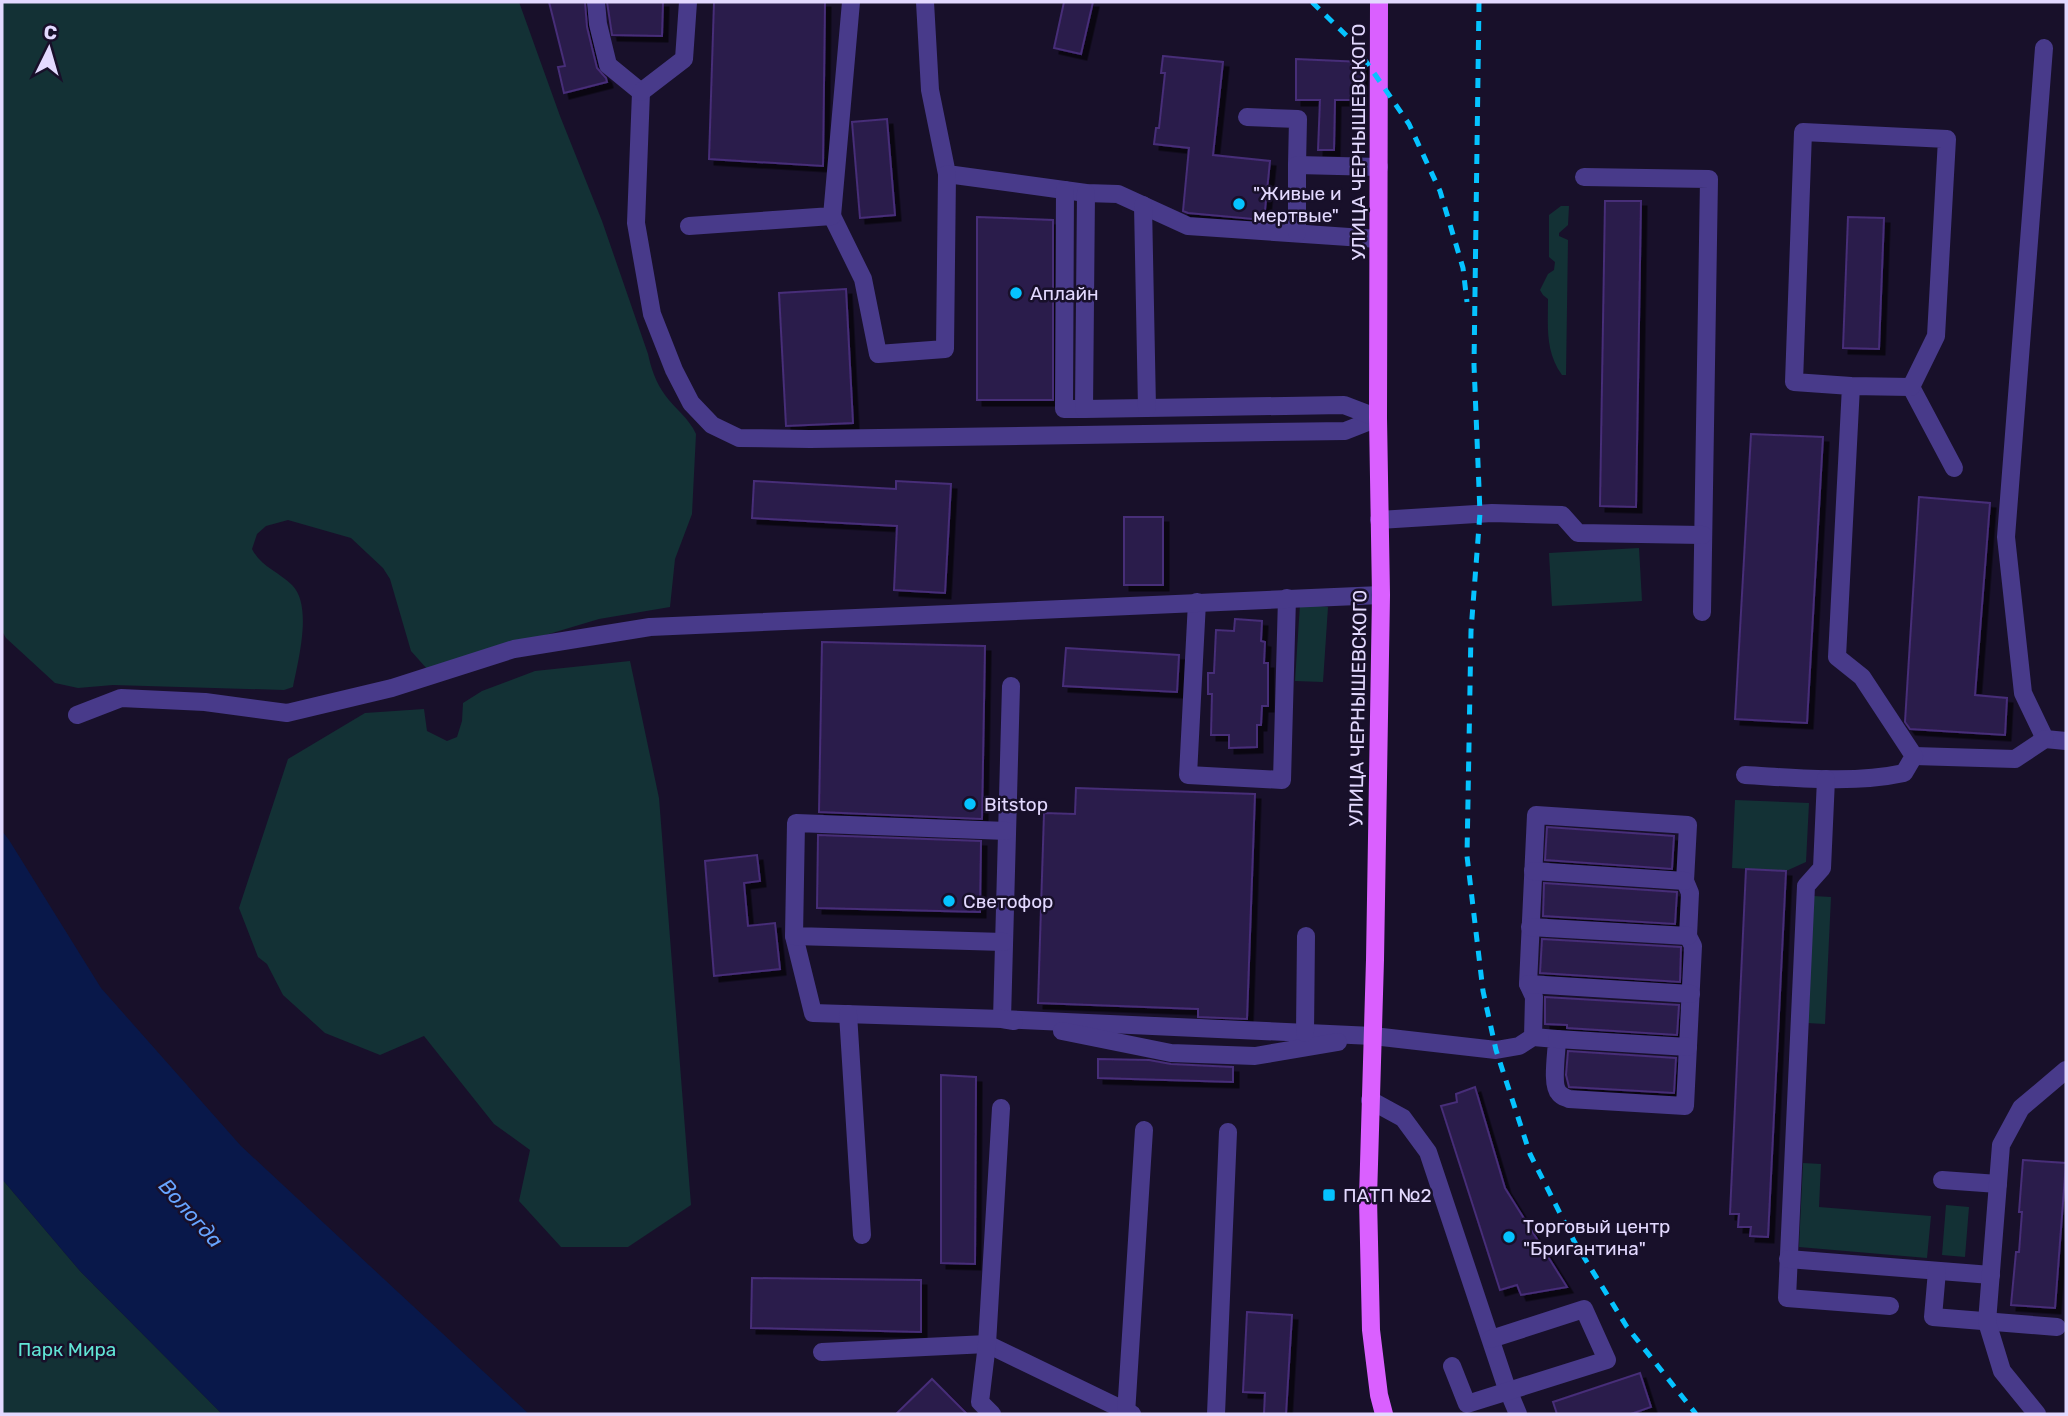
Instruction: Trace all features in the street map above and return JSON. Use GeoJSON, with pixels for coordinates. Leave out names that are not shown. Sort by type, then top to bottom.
{"type":"FeatureCollection","features":[{"type":"Feature","properties":{"kind":"main road","name":"УЛИЦА ЧЕРНЫШЕВСКОГО"},"geometry":{"type":"LineString","coordinates":[[1379,2],[1378,418],[1381,594],[1368,1198],[1371,1330],[1384,1414]]}},
{"type":"Feature","properties":{"kind":"street"},"geometry":{"type":"LineString","coordinates":[[597,2],[598,23],[608,65],[641,92]]}},
{"type":"Feature","properties":{"kind":"street"},"geometry":{"type":"LineString","coordinates":[[641,92],[684,60],[688,2]]}},
{"type":"Feature","properties":{"kind":"street"},"geometry":{"type":"LineString","coordinates":[[851,2],[832,216],[863,279],[878,354],[945,349],[947,174],[930,90],[925,2]]}},
{"type":"Feature","properties":{"kind":"street"},"geometry":{"type":"LineString","coordinates":[[2044,48],[2006,537],[2023,692],[2045,739]]}},
{"type":"Feature","properties":{"kind":"street"},"geometry":{"type":"LineString","coordinates":[[641,92],[636,223],[652,314],[674,370],[691,403],[712,425],[739,438],[1345,431],[1378,418]]}},
{"type":"Feature","properties":{"kind":"street"},"geometry":{"type":"LineString","coordinates":[[1247,117],[1298,119],[1297,233]]}},
{"type":"Feature","properties":{"kind":"street"},"geometry":{"type":"LineString","coordinates":[[1803,132],[1947,139],[1936,336],[1911,387],[1794,382],[1803,132]]}},
{"type":"Feature","properties":{"kind":"street"},"geometry":{"type":"LineString","coordinates":[[1297,165],[1378,167]]}},
{"type":"Feature","properties":{"kind":"street"},"geometry":{"type":"LineString","coordinates":[[947,174],[1086,193],[1118,194],[1188,226],[1378,239]]}},
{"type":"Feature","properties":{"kind":"street"},"geometry":{"type":"LineString","coordinates":[[1584,177],[1709,179],[1702,612]]}},
{"type":"Feature","properties":{"kind":"street"},"geometry":{"type":"LineString","coordinates":[[1065,190],[1064,409],[1344,405],[1378,418]]}},
{"type":"Feature","properties":{"kind":"street"},"geometry":{"type":"LineString","coordinates":[[1084,409],[1086,193]]}},
{"type":"Feature","properties":{"kind":"street"},"geometry":{"type":"LineString","coordinates":[[1143,205],[1147,408]]}},
{"type":"Feature","properties":{"kind":"street"},"geometry":{"type":"LineString","coordinates":[[689,226],[832,216]]}},
{"type":"Feature","properties":{"kind":"street"},"geometry":{"type":"LineString","coordinates":[[1851,386],[1837,657],[1862,677],[1914,756]]}},
{"type":"Feature","properties":{"kind":"street"},"geometry":{"type":"LineString","coordinates":[[1911,387],[1954,468]]}},
{"type":"Feature","properties":{"kind":"street"},"geometry":{"type":"LineString","coordinates":[[1379,520],[1492,513],[1562,515],[1578,533],[1703,535]]}},
{"type":"Feature","properties":{"kind":"street"},"geometry":{"type":"LineString","coordinates":[[77,715],[121,698],[205,702],[287,713],[392,688],[514,649],[650,627],[1381,594]]}},
{"type":"Feature","properties":{"kind":"street"},"geometry":{"type":"LineString","coordinates":[[1196,601],[1188,775],[1282,780],[1287,598]]}},
{"type":"Feature","properties":{"kind":"street"},"geometry":{"type":"LineString","coordinates":[[1002,1019],[1011,686]]}},
{"type":"Feature","properties":{"kind":"street"},"geometry":{"type":"LineString","coordinates":[[1914,756],[2015,759],[2045,739],[2066,741]]}},
{"type":"Feature","properties":{"kind":"street"},"geometry":{"type":"LineString","coordinates":[[1745,775],[1880,779],[1904,773],[1914,756]]}},
{"type":"Feature","properties":{"kind":"street"},"geometry":{"type":"LineString","coordinates":[[1826,779],[1822,868],[1807,886],[1787,1298],[1890,1306]]}},
{"type":"Feature","properties":{"kind":"street"},"geometry":{"type":"LineString","coordinates":[[1533,1037],[1534,997],[1528,984],[1536,815],[1688,825],[1685,881],[1690,893],[1688,936],[1693,946],[1685,1106],[1569,1099],[1561,1096],[1555,1083],[1557,1039]]}},
{"type":"Feature","properties":{"kind":"street"},"geometry":{"type":"LineString","coordinates":[[1007,831],[796,823],[794,936],[813,1013],[1373,1036],[1496,1050],[1519,1046],[1533,1037],[1688,1047]]}},
{"type":"Feature","properties":{"kind":"street"},"geometry":{"type":"LineString","coordinates":[[1533,871],[1685,881]]}},
{"type":"Feature","properties":{"kind":"street"},"geometry":{"type":"LineString","coordinates":[[1530,928],[1688,936]]}},
{"type":"Feature","properties":{"kind":"street"},"geometry":{"type":"LineString","coordinates":[[794,936],[1004,942]]}},
{"type":"Feature","properties":{"kind":"street"},"geometry":{"type":"LineString","coordinates":[[1305,1033],[1306,936]]}},
{"type":"Feature","properties":{"kind":"street"},"geometry":{"type":"LineString","coordinates":[[1528,984],[1691,994]]}},
{"type":"Feature","properties":{"kind":"street"},"geometry":{"type":"LineString","coordinates":[[848,1014],[862,1235]]}},
{"type":"Feature","properties":{"kind":"street"},"geometry":{"type":"LineString","coordinates":[[1002,1019],[1185,1054],[1255,1056],[1373,1036]]}},
{"type":"Feature","properties":{"kind":"street"},"geometry":{"type":"LineString","coordinates":[[2037,1414],[2002,1371],[1987,1322],[2001,1144],[2021,1108],[2066,1070]]}},
{"type":"Feature","properties":{"kind":"street"},"geometry":{"type":"LineString","coordinates":[[1370,1100],[1404,1118],[1428,1152],[1518,1414]]}},
{"type":"Feature","properties":{"kind":"street"},"geometry":{"type":"LineString","coordinates":[[992,1414],[980,1402],[987,1344],[1001,1108]]}},
{"type":"Feature","properties":{"kind":"street"},"geometry":{"type":"LineString","coordinates":[[822,1352],[987,1344],[1128,1414],[1144,1130]]}},
{"type":"Feature","properties":{"kind":"street"},"geometry":{"type":"LineString","coordinates":[[1216,1414],[1228,1132]]}},
{"type":"Feature","properties":{"kind":"street"},"geometry":{"type":"LineString","coordinates":[[1942,1180],[1998,1184]]}},
{"type":"Feature","properties":{"kind":"street"},"geometry":{"type":"LineString","coordinates":[[1788,1259],[1991,1275]]}},
{"type":"Feature","properties":{"kind":"street"},"geometry":{"type":"LineString","coordinates":[[1937,1270],[1933,1317],[2057,1327]]}},
{"type":"Feature","properties":{"kind":"street"},"geometry":{"type":"LineString","coordinates":[[1452,1366],[1468,1409],[1509,1391],[1607,1360],[1584,1309],[1491,1339]]}},
{"type":"Feature","properties":{"kind":"green space"},"geometry":{"type":"Polygon","coordinates":[[[2,2],[519,2],[602,221],[654,375],[665,395],[690,423],[696,434],[692,514],[675,559],[670,607],[599,619],[428,670],[411,651],[390,579],[383,568],[351,538],[288,520],[266,526],[257,534],[252,549],[270,569],[292,585],[302,606],[302,634],[293,687],[284,690],[113,685],[78,688],[55,683],[6,638],[2,631],[2,2]]]}},
{"type":"Feature","properties":{"kind":"green space"},"geometry":{"type":"Polygon","coordinates":[[[1561,206],[1569,206],[1568,225],[1559,233],[1559,236],[1568,240],[1566,375],[1562,375],[1550,348],[1548,299],[1540,290],[1548,274],[1554,270],[1555,262],[1549,257],[1549,215],[1561,206]]]}},
{"type":"Feature","properties":{"kind":"green space"},"geometry":{"type":"Polygon","coordinates":[[[1639,548],[1642,601],[1552,606],[1549,553],[1639,548]]]}},
{"type":"Feature","properties":{"kind":"green space"},"geometry":{"type":"Polygon","coordinates":[[[1300,604],[1328,607],[1323,682],[1295,681],[1300,604]]]}},
{"type":"Feature","properties":{"kind":"green space"},"geometry":{"type":"Polygon","coordinates":[[[630,661],[659,798],[691,1205],[628,1247],[561,1247],[519,1201],[530,1150],[494,1124],[424,1036],[380,1055],[325,1033],[283,995],[267,964],[258,957],[239,908],[288,759],[365,713],[424,709],[427,731],[447,741],[457,737],[462,721],[463,703],[482,691],[535,671],[630,661]]]}},
{"type":"Feature","properties":{"kind":"green space"},"geometry":{"type":"Polygon","coordinates":[[[1735,800],[1809,803],[1806,862],[1786,871],[1732,868],[1735,800]]]}},
{"type":"Feature","properties":{"kind":"green space"},"geometry":{"type":"Polygon","coordinates":[[[1813,896],[1831,897],[1825,1024],[1807,1023],[1813,896]]]}},
{"type":"Feature","properties":{"kind":"green space"},"geometry":{"type":"Polygon","coordinates":[[[1803,1163],[1821,1164],[1819,1207],[1931,1216],[1927,1258],[1799,1247],[1803,1163]]]}},
{"type":"Feature","properties":{"kind":"green space","name":"Парк Мира"},"geometry":{"type":"Polygon","coordinates":[[[2,1179],[80,1271],[222,1414],[2,1414],[2,1179]]]}},
{"type":"Feature","properties":{"kind":"green space"},"geometry":{"type":"Polygon","coordinates":[[[1946,1205],[1969,1207],[1965,1257],[1942,1255],[1946,1205]]]}},
{"type":"Feature","properties":{"kind":"water","name":"Вологда"},"geometry":{"type":"Polygon","coordinates":[[[2,831],[101,988],[241,1146],[529,1414],[222,1414],[80,1271],[2,1179],[2,831]]]}},
{"type":"Feature","properties":{"kind":"building"},"geometry":{"type":"Polygon","coordinates":[[[549,2],[585,2],[587,27],[597,68],[607,82],[564,93],[558,67],[565,66],[549,2]]]}},
{"type":"Feature","properties":{"kind":"building"},"geometry":{"type":"Polygon","coordinates":[[[607,2],[663,2],[662,36],[612,35],[607,2]]]}},
{"type":"Feature","properties":{"kind":"building"},"geometry":{"type":"Polygon","coordinates":[[[714,2],[825,2],[823,166],[709,159],[714,2]]]}},
{"type":"Feature","properties":{"kind":"building"},"geometry":{"type":"Polygon","coordinates":[[[1064,2],[1093,2],[1081,54],[1054,48],[1064,2]]]}},
{"type":"Feature","properties":{"kind":"building"},"geometry":{"type":"Polygon","coordinates":[[[1163,56],[1223,62],[1213,155],[1270,161],[1264,220],[1183,211],[1189,148],[1154,144],[1156,128],[1159,128],[1165,73],[1161,73],[1163,56]]]}},
{"type":"Feature","properties":{"kind":"building"},"geometry":{"type":"Polygon","coordinates":[[[1296,59],[1362,62],[1361,100],[1335,100],[1334,150],[1318,150],[1320,100],[1296,100],[1296,59]]]}},
{"type":"Feature","properties":{"kind":"building"},"geometry":{"type":"Polygon","coordinates":[[[887,119],[895,215],[860,218],[852,122],[887,119]]]}},
{"type":"Feature","properties":{"kind":"building"},"geometry":{"type":"Polygon","coordinates":[[[1605,201],[1641,201],[1636,507],[1600,506],[1605,201]]]}},
{"type":"Feature","properties":{"kind":"building","name":"Аплайн"},"geometry":{"type":"Polygon","coordinates":[[[977,217],[1053,220],[1053,400],[977,400],[977,217]]]}},
{"type":"Feature","properties":{"kind":"building"},"geometry":{"type":"Polygon","coordinates":[[[1848,217],[1884,218],[1879,349],[1843,348],[1848,217]]]}},
{"type":"Feature","properties":{"kind":"building"},"geometry":{"type":"Polygon","coordinates":[[[846,289],[853,423],[786,426],[779,293],[846,289]]]}},
{"type":"Feature","properties":{"kind":"building"},"geometry":{"type":"Polygon","coordinates":[[[1751,434],[1823,437],[1807,723],[1735,719],[1751,434]]]}},
{"type":"Feature","properties":{"kind":"building"},"geometry":{"type":"Polygon","coordinates":[[[754,481],[896,489],[896,481],[951,484],[945,593],[894,590],[897,526],[752,518],[754,481]]]}},
{"type":"Feature","properties":{"kind":"building"},"geometry":{"type":"Polygon","coordinates":[[[1919,497],[1990,503],[1975,695],[2007,698],[2005,735],[1910,729],[1905,722],[1919,497]]]}},
{"type":"Feature","properties":{"kind":"building"},"geometry":{"type":"Polygon","coordinates":[[[1124,517],[1163,517],[1163,585],[1124,585],[1124,517]]]}},
{"type":"Feature","properties":{"kind":"building"},"geometry":{"type":"Polygon","coordinates":[[[1235,619],[1262,621],[1264,663],[1268,663],[1268,706],[1262,706],[1261,725],[1257,725],[1257,747],[1229,748],[1229,735],[1211,735],[1212,694],[1208,694],[1208,673],[1214,673],[1216,630],[1234,631],[1235,619]]]}},
{"type":"Feature","properties":{"kind":"building"},"geometry":{"type":"Polygon","coordinates":[[[822,642],[985,646],[982,819],[819,812],[822,642]]]}},
{"type":"Feature","properties":{"kind":"building"},"geometry":{"type":"Polygon","coordinates":[[[1066,648],[1179,655],[1177,692],[1063,686],[1066,648]]]}},
{"type":"Feature","properties":{"kind":"building"},"geometry":{"type":"Polygon","coordinates":[[[1076,788],[1255,794],[1247,1019],[1198,1017],[1198,1009],[1038,1003],[1044,813],[1075,814],[1076,788]]]}},
{"type":"Feature","properties":{"kind":"building"},"geometry":{"type":"Polygon","coordinates":[[[1547,827],[1674,836],[1672,869],[1545,860],[1547,827]]]}},
{"type":"Feature","properties":{"kind":"building"},"geometry":{"type":"Polygon","coordinates":[[[818,835],[981,841],[980,912],[817,908],[818,835]]]}},
{"type":"Feature","properties":{"kind":"building"},"geometry":{"type":"Polygon","coordinates":[[[757,855],[760,881],[744,883],[748,926],[775,923],[780,969],[714,976],[705,861],[757,855]]]}},
{"type":"Feature","properties":{"kind":"building"},"geometry":{"type":"Polygon","coordinates":[[[1746,869],[1786,871],[1768,1237],[1750,1236],[1751,1227],[1738,1227],[1739,1214],[1730,1214],[1746,869]]]}},
{"type":"Feature","properties":{"kind":"building"},"geometry":{"type":"Polygon","coordinates":[[[1544,883],[1677,892],[1675,924],[1543,916],[1544,883]]]}},
{"type":"Feature","properties":{"kind":"building"},"geometry":{"type":"Polygon","coordinates":[[[1542,939],[1681,947],[1680,982],[1540,973],[1542,939]]]}},
{"type":"Feature","properties":{"kind":"building"},"geometry":{"type":"Polygon","coordinates":[[[1545,997],[1679,1005],[1677,1035],[1567,1028],[1567,1025],[1545,1024],[1545,997]]]}},
{"type":"Feature","properties":{"kind":"building"},"geometry":{"type":"Polygon","coordinates":[[[1568,1051],[1676,1058],[1674,1093],[1569,1087],[1566,1075],[1568,1051]]]}},
{"type":"Feature","properties":{"kind":"building"},"geometry":{"type":"Polygon","coordinates":[[[1098,1059],[1233,1067],[1233,1082],[1098,1078],[1098,1059]]]}},
{"type":"Feature","properties":{"kind":"building"},"geometry":{"type":"Polygon","coordinates":[[[941,1075],[976,1077],[975,1264],[941,1263],[941,1075]]]}},
{"type":"Feature","properties":{"kind":"building","name":"Торговый центр \"Бригантина\""},"geometry":{"type":"Polygon","coordinates":[[[1475,1087],[1505,1188],[1567,1287],[1521,1295],[1517,1285],[1500,1290],[1441,1106],[1457,1102],[1456,1094],[1475,1087]]]}},
{"type":"Feature","properties":{"kind":"building"},"geometry":{"type":"Polygon","coordinates":[[[2023,1160],[2066,1163],[2055,1308],[2011,1305],[2016,1252],[2019,1252],[2023,1160]]]}},
{"type":"Feature","properties":{"kind":"building"},"geometry":{"type":"Polygon","coordinates":[[[752,1278],[921,1280],[921,1332],[751,1328],[752,1278]]]}},
{"type":"Feature","properties":{"kind":"building"},"geometry":{"type":"Polygon","coordinates":[[[1247,1312],[1292,1315],[1286,1414],[1264,1414],[1265,1393],[1243,1392],[1247,1312]]]}},
{"type":"Feature","properties":{"kind":"building"},"geometry":{"type":"Polygon","coordinates":[[[1640,1373],[1651,1407],[1631,1414],[1557,1414],[1553,1402],[1640,1373]]]}},
{"type":"Feature","properties":{"kind":"building"},"geometry":{"type":"Polygon","coordinates":[[[932,1379],[967,1414],[896,1414],[932,1379]]]}},
{"type":"Feature","properties":{"kind":"railway"},"geometry":{"type":"LineString","coordinates":[[1312,2],[1352,41],[1409,124],[1440,191],[1463,268],[1467,302]]}},
{"type":"Feature","properties":{"kind":"railway"},"geometry":{"type":"LineString","coordinates":[[1479,2],[1474,365],[1480,513],[1471,631],[1467,856],[1483,991],[1496,1050],[1530,1154],[1574,1241],[1627,1327],[1696,1414]]}},
{"type":"Feature","properties":{"kind":"place","name":"\"Живые и мертвые\""},"geometry":{"type":"Point","coordinates":[1239,204]}},
{"type":"Feature","properties":{"kind":"place","name":"Аплайн"},"geometry":{"type":"Point","coordinates":[1016,293]}},
{"type":"Feature","properties":{"kind":"place","name":"Bitstop"},"geometry":{"type":"Point","coordinates":[970,804]}},
{"type":"Feature","properties":{"kind":"place","name":"Светофор"},"geometry":{"type":"Point","coordinates":[949,901]}},
{"type":"Feature","properties":{"kind":"place","name":"ПАТП №2"},"geometry":{"type":"Point","coordinates":[1329,1195]}},
{"type":"Feature","properties":{"kind":"place","name":"Торговый центр \"Бригантина\""},"geometry":{"type":"Point","coordinates":[1509,1237]}}]}
